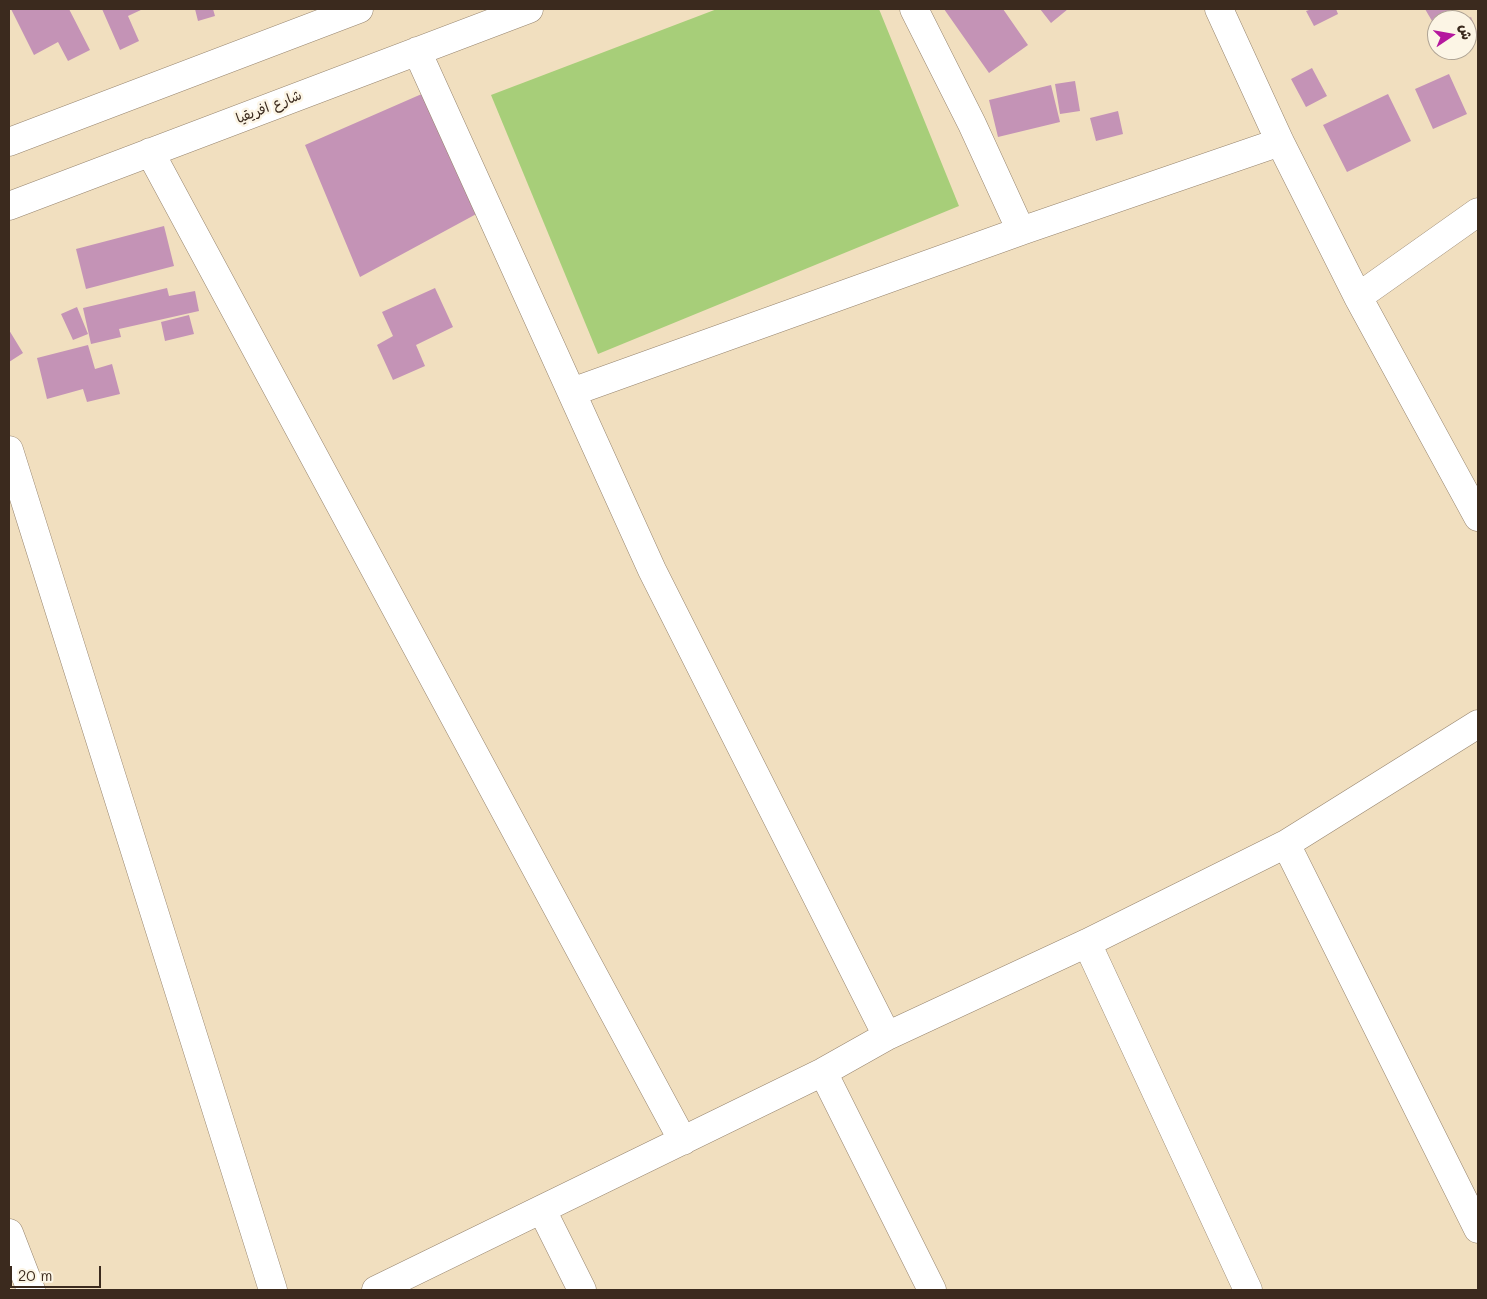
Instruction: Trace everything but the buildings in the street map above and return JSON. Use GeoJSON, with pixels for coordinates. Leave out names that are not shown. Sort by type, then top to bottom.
{"type":"FeatureCollection","features":[{"type":"Feature","properties":{"kind":"street"},"geometry":{"type":"LineString","coordinates":[[9,142],[330,14],[359,9]]}},
{"type":"Feature","properties":{"kind":"street","name":"شارع افريقيا"},"geometry":{"type":"LineString","coordinates":[[9,206],[528,9]]}},
{"type":"Feature","properties":{"kind":"street"},"geometry":{"type":"LineString","coordinates":[[914,9],[972,124],[1021,230]]}},
{"type":"Feature","properties":{"kind":"street"},"geometry":{"type":"LineString","coordinates":[[1219,9],[1280,142],[1358,297],[1478,517]]}},
{"type":"Feature","properties":{"kind":"street"},"geometry":{"type":"LineString","coordinates":[[417,51],[652,570],[887,1036]]}},
{"type":"Feature","properties":{"kind":"street"},"geometry":{"type":"LineString","coordinates":[[572,392],[1021,230],[1280,142]]}},
{"type":"Feature","properties":{"kind":"street"},"geometry":{"type":"LineString","coordinates":[[150,152],[683,1141]]}},
{"type":"Feature","properties":{"kind":"street"},"geometry":{"type":"LineString","coordinates":[[1358,297],[1478,212]]}},
{"type":"Feature","properties":{"kind":"street"},"geometry":{"type":"LineString","coordinates":[[9,450],[272,1290]]}},
{"type":"Feature","properties":{"kind":"street"},"geometry":{"type":"LineString","coordinates":[[376,1290],[823,1072],[887,1036],[1087,943],[1286,844],[1478,724]]}},
{"type":"Feature","properties":{"kind":"street"},"geometry":{"type":"LineString","coordinates":[[1286,844],[1478,1229]]}},
{"type":"Feature","properties":{"kind":"street"},"geometry":{"type":"LineString","coordinates":[[1087,943],[1248,1290]]}},
{"type":"Feature","properties":{"kind":"street"},"geometry":{"type":"LineString","coordinates":[[823,1072],[932,1290]]}},
{"type":"Feature","properties":{"kind":"street"},"geometry":{"type":"LineString","coordinates":[[542,1210],[582,1290]]}},
{"type":"Feature","properties":{"kind":"street"},"geometry":{"type":"LineString","coordinates":[[9,1233],[31,1290]]}},
{"type":"Feature","properties":{"kind":"green space"},"geometry":{"type":"Polygon","coordinates":[[[717,9],[879,9],[959,206],[598,354],[491,95],[717,9]]]}}]}
